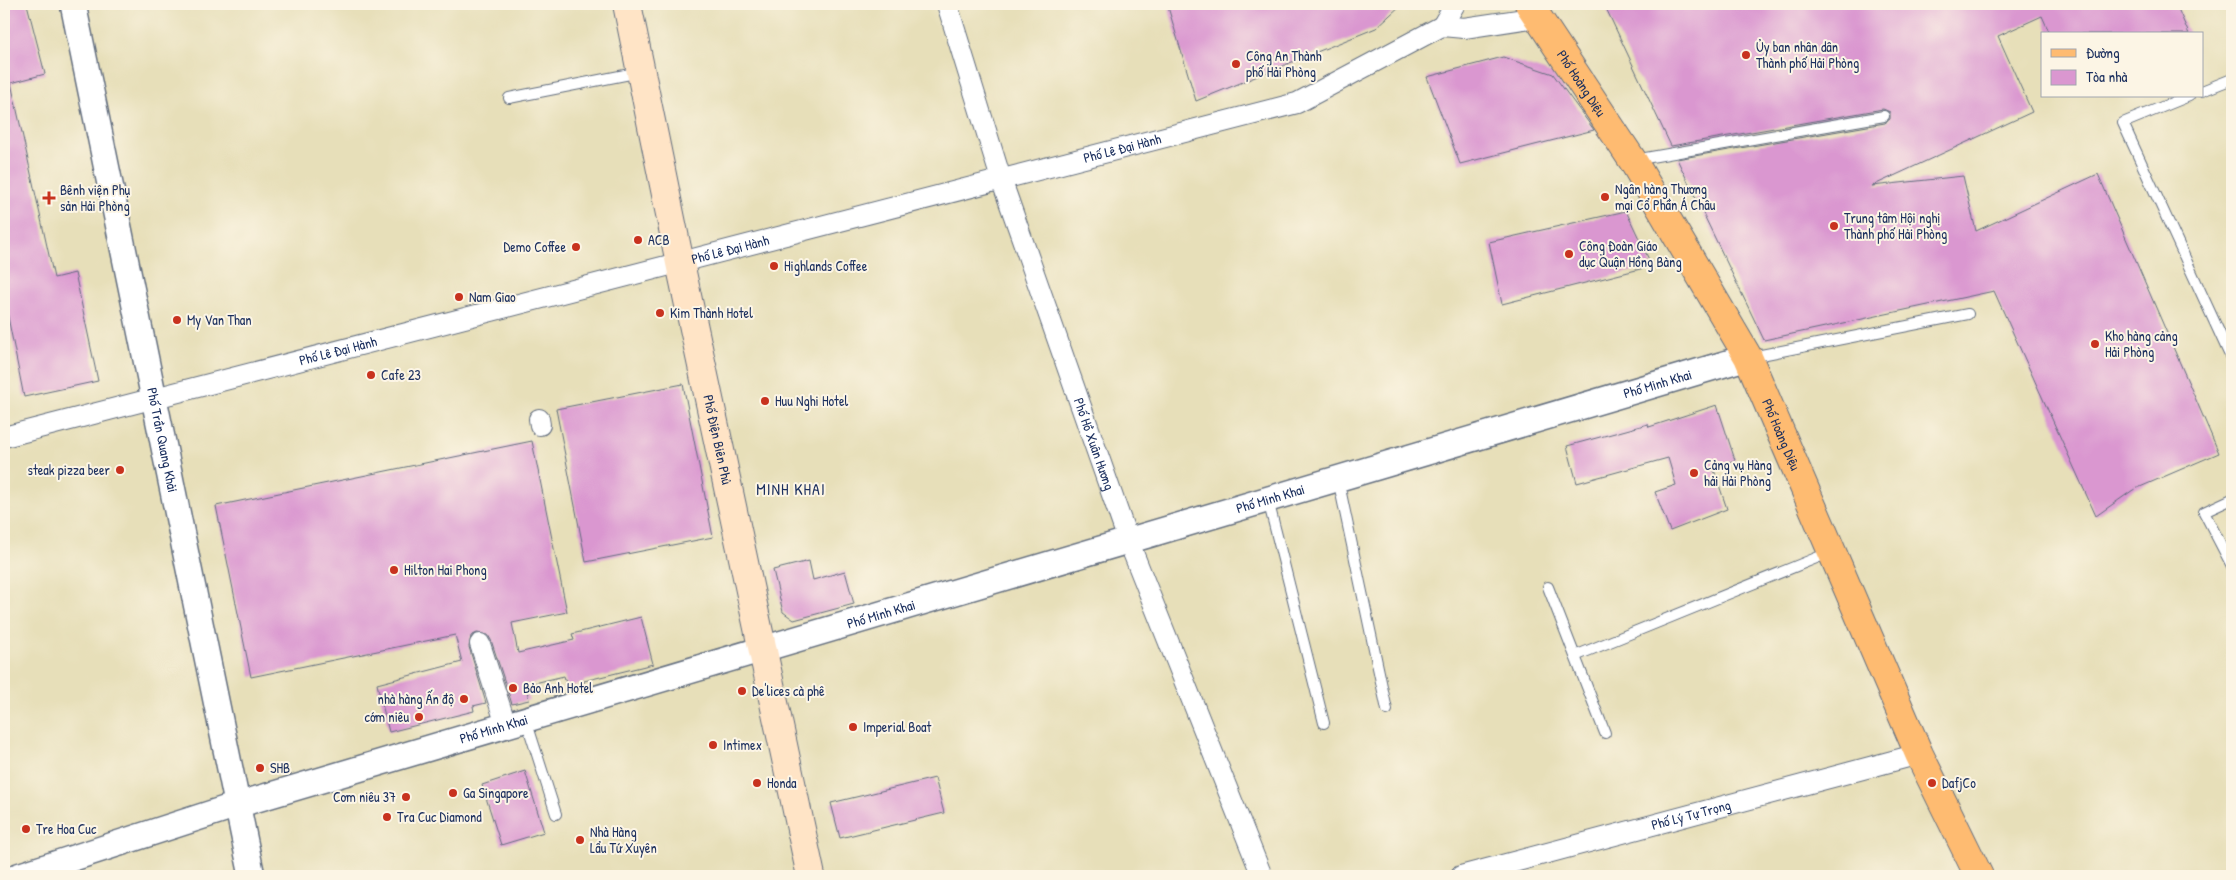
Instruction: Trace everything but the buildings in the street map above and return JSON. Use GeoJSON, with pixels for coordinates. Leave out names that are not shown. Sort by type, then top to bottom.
{"type":"FeatureCollection","features":[{"type":"Feature","properties":{"kind":"main road","name":"Phố Điện Biên Phủ"},"geometry":{"type":"LineString","coordinates":[[627,4],[680,263],[811,876]]}},
{"type":"Feature","properties":{"kind":"main road","name":"Phố Hoàng Diệu"},"geometry":{"type":"LineString","coordinates":[[1533,10],[1633,161],[1748,357],[1919,754],[1980,876]]}},
{"type":"Feature","properties":{"kind":"street","name":"Phố Trần Quang Khải"},"geometry":{"type":"LineString","coordinates":[[73,4],[252,876]]}},
{"type":"Feature","properties":{"kind":"street","name":"Phố Hồ Xuân Hương"},"geometry":{"type":"LineString","coordinates":[[947,4],[1001,179],[1128,540],[1262,876]]}},
{"type":"Feature","properties":{"kind":"street"},"geometry":{"type":"LineString","coordinates":[[1455,4],[1442,26],[1464,28],[1533,10]]}},
{"type":"Feature","properties":{"kind":"street","name":"Phố Lê Đại Hành"},"geometry":{"type":"LineString","coordinates":[[4,437],[1297,103],[1442,26]]}},
{"type":"Feature","properties":{"kind":"street","name":"Phố Minh Khai"},"geometry":{"type":"LineString","coordinates":[[18,876],[237,805],[1748,357]]}},
{"type":"Feature","properties":{"kind":"street"},"geometry":{"type":"LineString","coordinates":[[480,644],[516,722]]}},
{"type":"Feature","properties":{"kind":"street","name":"Phố Lý Tự Trọng"},"geometry":{"type":"LineString","coordinates":[[1462,876],[1919,754]]}},
{"type":"Feature","properties":{"kind":"lane"},"geometry":{"type":"LineString","coordinates":[[509,98],[641,72]]}},
{"type":"Feature","properties":{"kind":"lane"},"geometry":{"type":"LineString","coordinates":[[2204,90],[2232,79]]}},
{"type":"Feature","properties":{"kind":"lane"},"geometry":{"type":"LineString","coordinates":[[2184,98],[2123,123],[2232,360]]}},
{"type":"Feature","properties":{"kind":"lane"},"geometry":{"type":"LineString","coordinates":[[1633,161],[1884,116]]}},
{"type":"Feature","properties":{"kind":"lane"},"geometry":{"type":"LineString","coordinates":[[1748,357],[1968,314]]}},
{"type":"Feature","properties":{"kind":"lane"},"geometry":{"type":"LineString","coordinates":[[1338,478],[1387,710]]}},
{"type":"Feature","properties":{"kind":"lane"},"geometry":{"type":"LineString","coordinates":[[1268,499],[1324,723]]}},
{"type":"Feature","properties":{"kind":"lane"},"geometry":{"type":"LineString","coordinates":[[2232,499],[2204,512],[2232,566]]}},
{"type":"Feature","properties":{"kind":"lane"},"geometry":{"type":"LineString","coordinates":[[1575,656],[1832,551]]}},
{"type":"Feature","properties":{"kind":"lane"},"geometry":{"type":"LineString","coordinates":[[1548,587],[1605,734]]}},
{"type":"Feature","properties":{"kind":"lane"},"geometry":{"type":"LineString","coordinates":[[516,722],[556,814]]}},
{"type":"Feature","properties":{"kind":"place","name":"Ủy ban nhân dân Thành phố Hải Phòng"},"geometry":{"type":"Point","coordinates":[1746,55]}},
{"type":"Feature","properties":{"kind":"place","name":"Công An Thành phố Hải Phòng"},"geometry":{"type":"Point","coordinates":[1236,64]}},
{"type":"Feature","properties":{"kind":"place","name":"Ngân hàng Thương mại Cổ Phần Á Châu"},"geometry":{"type":"Point","coordinates":[1605,197]}},
{"type":"Feature","properties":{"kind":"place","name":"Bênh viện Phụ sản Hải Phòng"},"geometry":{"type":"Point","coordinates":[49,198]}},
{"type":"Feature","properties":{"kind":"place","name":"Trung tâm Hội nghị Thành phố Hải Phòng"},"geometry":{"type":"Point","coordinates":[1834,226]}},
{"type":"Feature","properties":{"kind":"place","name":"ACB"},"geometry":{"type":"Point","coordinates":[638,240]}},
{"type":"Feature","properties":{"kind":"place","name":"Demo Coffee"},"geometry":{"type":"Point","coordinates":[576,247]}},
{"type":"Feature","properties":{"kind":"place","name":"Công Đoàn Giáo dục Quận Hồng Bàng"},"geometry":{"type":"Point","coordinates":[1569,254]}},
{"type":"Feature","properties":{"kind":"place","name":"Highlands Coffee"},"geometry":{"type":"Point","coordinates":[774,266]}},
{"type":"Feature","properties":{"kind":"place","name":"Nam Giao"},"geometry":{"type":"Point","coordinates":[459,297]}},
{"type":"Feature","properties":{"kind":"place","name":"Kim Thành Hotel"},"geometry":{"type":"Point","coordinates":[660,313]}},
{"type":"Feature","properties":{"kind":"place","name":"My Van Than"},"geometry":{"type":"Point","coordinates":[177,320]}},
{"type":"Feature","properties":{"kind":"place","name":"Kho hàng cảng Hải Phòng"},"geometry":{"type":"Point","coordinates":[2095,344]}},
{"type":"Feature","properties":{"kind":"place","name":"Cafe 23"},"geometry":{"type":"Point","coordinates":[371,375]}},
{"type":"Feature","properties":{"kind":"place","name":"Huu Nghi Hotel"},"geometry":{"type":"Point","coordinates":[765,401]}},
{"type":"Feature","properties":{"kind":"place","name":"steak pizza beer"},"geometry":{"type":"Point","coordinates":[120,470]}},
{"type":"Feature","properties":{"kind":"place","name":"Cảng vụ Hàng hải Hải Phòng"},"geometry":{"type":"Point","coordinates":[1694,473]}},
{"type":"Feature","properties":{"kind":"place","name":"Hilton Hai Phong"},"geometry":{"type":"Point","coordinates":[394,570]}},
{"type":"Feature","properties":{"kind":"place","name":"Bảo Anh Hotel"},"geometry":{"type":"Point","coordinates":[513,688]}},
{"type":"Feature","properties":{"kind":"place","name":"De'lices cà phê"},"geometry":{"type":"Point","coordinates":[742,691]}},
{"type":"Feature","properties":{"kind":"place","name":"nhà hàng Ấn độ"},"geometry":{"type":"Point","coordinates":[464,699]}},
{"type":"Feature","properties":{"kind":"place","name":"cớm niêu"},"geometry":{"type":"Point","coordinates":[419,717]}},
{"type":"Feature","properties":{"kind":"place","name":"Imperial Boat"},"geometry":{"type":"Point","coordinates":[853,727]}},
{"type":"Feature","properties":{"kind":"place","name":"Intimex"},"geometry":{"type":"Point","coordinates":[713,745]}},
{"type":"Feature","properties":{"kind":"place","name":"SHB"},"geometry":{"type":"Point","coordinates":[260,768]}},
{"type":"Feature","properties":{"kind":"place","name":"Honda"},"geometry":{"type":"Point","coordinates":[757,783]}},
{"type":"Feature","properties":{"kind":"place","name":"DafjCo"},"geometry":{"type":"Point","coordinates":[1932,783]}},
{"type":"Feature","properties":{"kind":"place","name":"Ga Singapore"},"geometry":{"type":"Point","coordinates":[453,793]}},
{"type":"Feature","properties":{"kind":"place","name":"Cơm niêu 37"},"geometry":{"type":"Point","coordinates":[406,797]}},
{"type":"Feature","properties":{"kind":"place","name":"Tra Cuc Diamond"},"geometry":{"type":"Point","coordinates":[387,817]}},
{"type":"Feature","properties":{"kind":"place","name":"Tre Hoa Cuc"},"geometry":{"type":"Point","coordinates":[26,829]}},
{"type":"Feature","properties":{"kind":"place","name":"Nhà Hàng Lẩu Tứ Xuyên"},"geometry":{"type":"Point","coordinates":[580,840]}},
{"type":"Feature","properties":{"kind":"district","name":"MINH KHAI"},"geometry":{"type":"Point","coordinates":[791,489]}}]}
